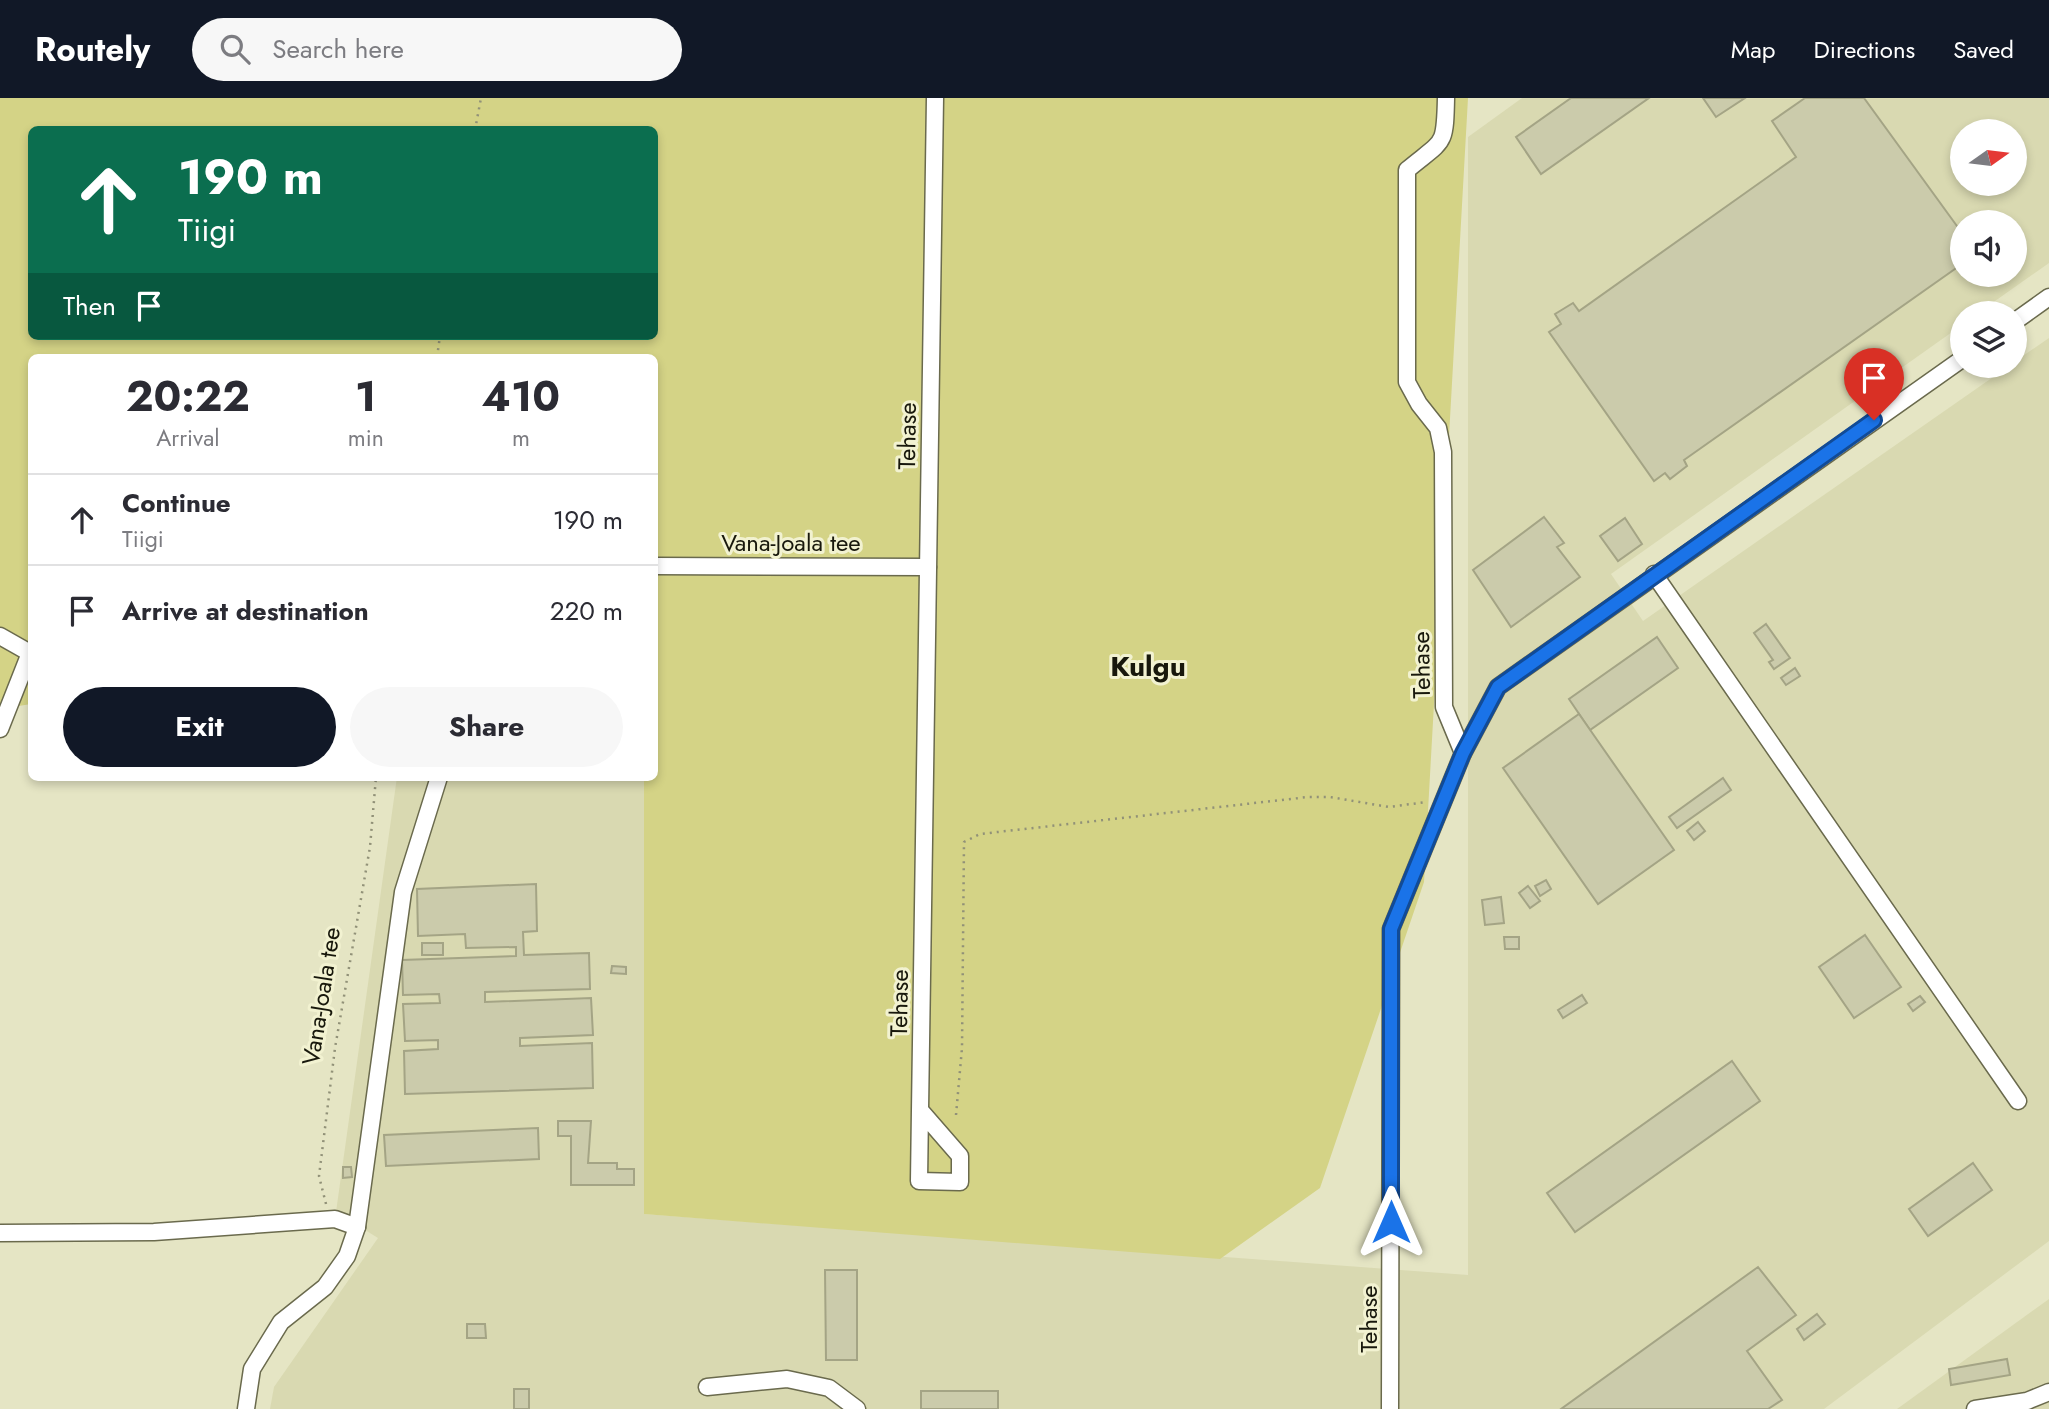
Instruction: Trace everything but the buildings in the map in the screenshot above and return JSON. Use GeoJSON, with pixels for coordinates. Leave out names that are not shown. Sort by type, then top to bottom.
{"type":"FeatureCollection","features":[{"type":"Feature","properties":{"kind":"street","name":"Tehase"},"geometry":{"type":"LineString","coordinates":[[920,1110],[960,1156],[960,1182],[919,1181],[920,1110],[928,567],[935,98]]}},
{"type":"Feature","properties":{"kind":"street","name":"Tehase"},"geometry":{"type":"LineString","coordinates":[[1390,1409],[1391,929],[1463,753],[1444,707],[1443,452],[1438,428],[1419,404],[1407,382],[1407,170],[1434,149],[1445,136],[1446,98]]}},
{"type":"Feature","properties":{"kind":"street"},"geometry":{"type":"LineString","coordinates":[[2027,313],[2049,297]]}},
{"type":"Feature","properties":{"kind":"street"},"geometry":{"type":"LineString","coordinates":[[1463,753],[1498,687],[1654,574],[1950,367]]}},
{"type":"Feature","properties":{"kind":"street","name":"Vana-Joala tee"},"geometry":{"type":"LineString","coordinates":[[658,566],[928,567]]}},
{"type":"Feature","properties":{"kind":"street"},"geometry":{"type":"LineString","coordinates":[[1654,574],[2018,1101]]}},
{"type":"Feature","properties":{"kind":"street"},"geometry":{"type":"LineString","coordinates":[[0,636],[28,652]]}},
{"type":"Feature","properties":{"kind":"street"},"geometry":{"type":"LineString","coordinates":[[0,729],[28,658]]}},
{"type":"Feature","properties":{"kind":"street"},"geometry":{"type":"LineString","coordinates":[[246,1409],[252,1369],[281,1322],[325,1287],[347,1256],[356,1227],[403,892],[438,781]]}},
{"type":"Feature","properties":{"kind":"street"},"geometry":{"type":"LineString","coordinates":[[0,1233],[154,1232],[335,1219],[356,1227]]}},
{"type":"Feature","properties":{"kind":"street"},"geometry":{"type":"LineString","coordinates":[[707,1387],[787,1379],[829,1388],[857,1409]]}},
{"type":"Feature","properties":{"kind":"street"},"geometry":{"type":"LineString","coordinates":[[1975,1409],[2027,1401],[2049,1392]]}},
{"type":"Feature","properties":{"kind":"path"},"geometry":{"type":"LineString","coordinates":[[476,126],[481,98]]}},
{"type":"Feature","properties":{"kind":"path","name":"Vana-Joala tee"},"geometry":{"type":"LineString","coordinates":[[335,1219],[326,1204],[319,1176],[335,1048],[370,847],[376,781]]}},
{"type":"Feature","properties":{"kind":"path"},"geometry":{"type":"LineString","coordinates":[[956,1115],[962,1048],[964,842],[980,834],[1308,797],[1331,797],[1389,807],[1429,801],[1449,787]]}},
{"type":"Feature","properties":{"kind":"shaded area"},"geometry":{"type":"Polygon","coordinates":[[[0,98],[1468,98],[1424,882],[1320,1188],[1220,1259],[644,1214],[644,781],[658,781],[658,354],[28,354],[28,704],[0,709],[0,98]]]}},
{"type":"Feature","properties":{"kind":"shaded area"},"geometry":{"type":"Polygon","coordinates":[[[1522,98],[2049,98],[2049,263],[2027,278],[2027,210],[1950,210],[1950,287],[2015,287],[1995,301],[1950,301],[1950,334],[1611,574],[1643,621],[1992,378],[2027,378],[2027,353],[2049,338],[2049,1241],[1824,1409],[270,1409],[274,1387],[378,1238],[336,1212],[396,781],[644,781],[644,1214],[1468,1275],[1468,137],[1522,98]]]}},
{"type":"Feature","properties":{"kind":"shaded area"},"geometry":{"type":"Polygon","coordinates":[[[2049,1299],[2049,1409],[1897,1409],[2049,1299]]]}},
{"type":"Feature","properties":{"kind":"district","name":"Kulgu"},"geometry":{"type":"Point","coordinates":[1148,666]}},
{"type":"Feature","properties":{"kind":"route"},"geometry":{"type":"LineString","coordinates":[[1391,1222],[1391,929],[1463,753],[1474,738],[1498,687],[1874,420]]}}]}
